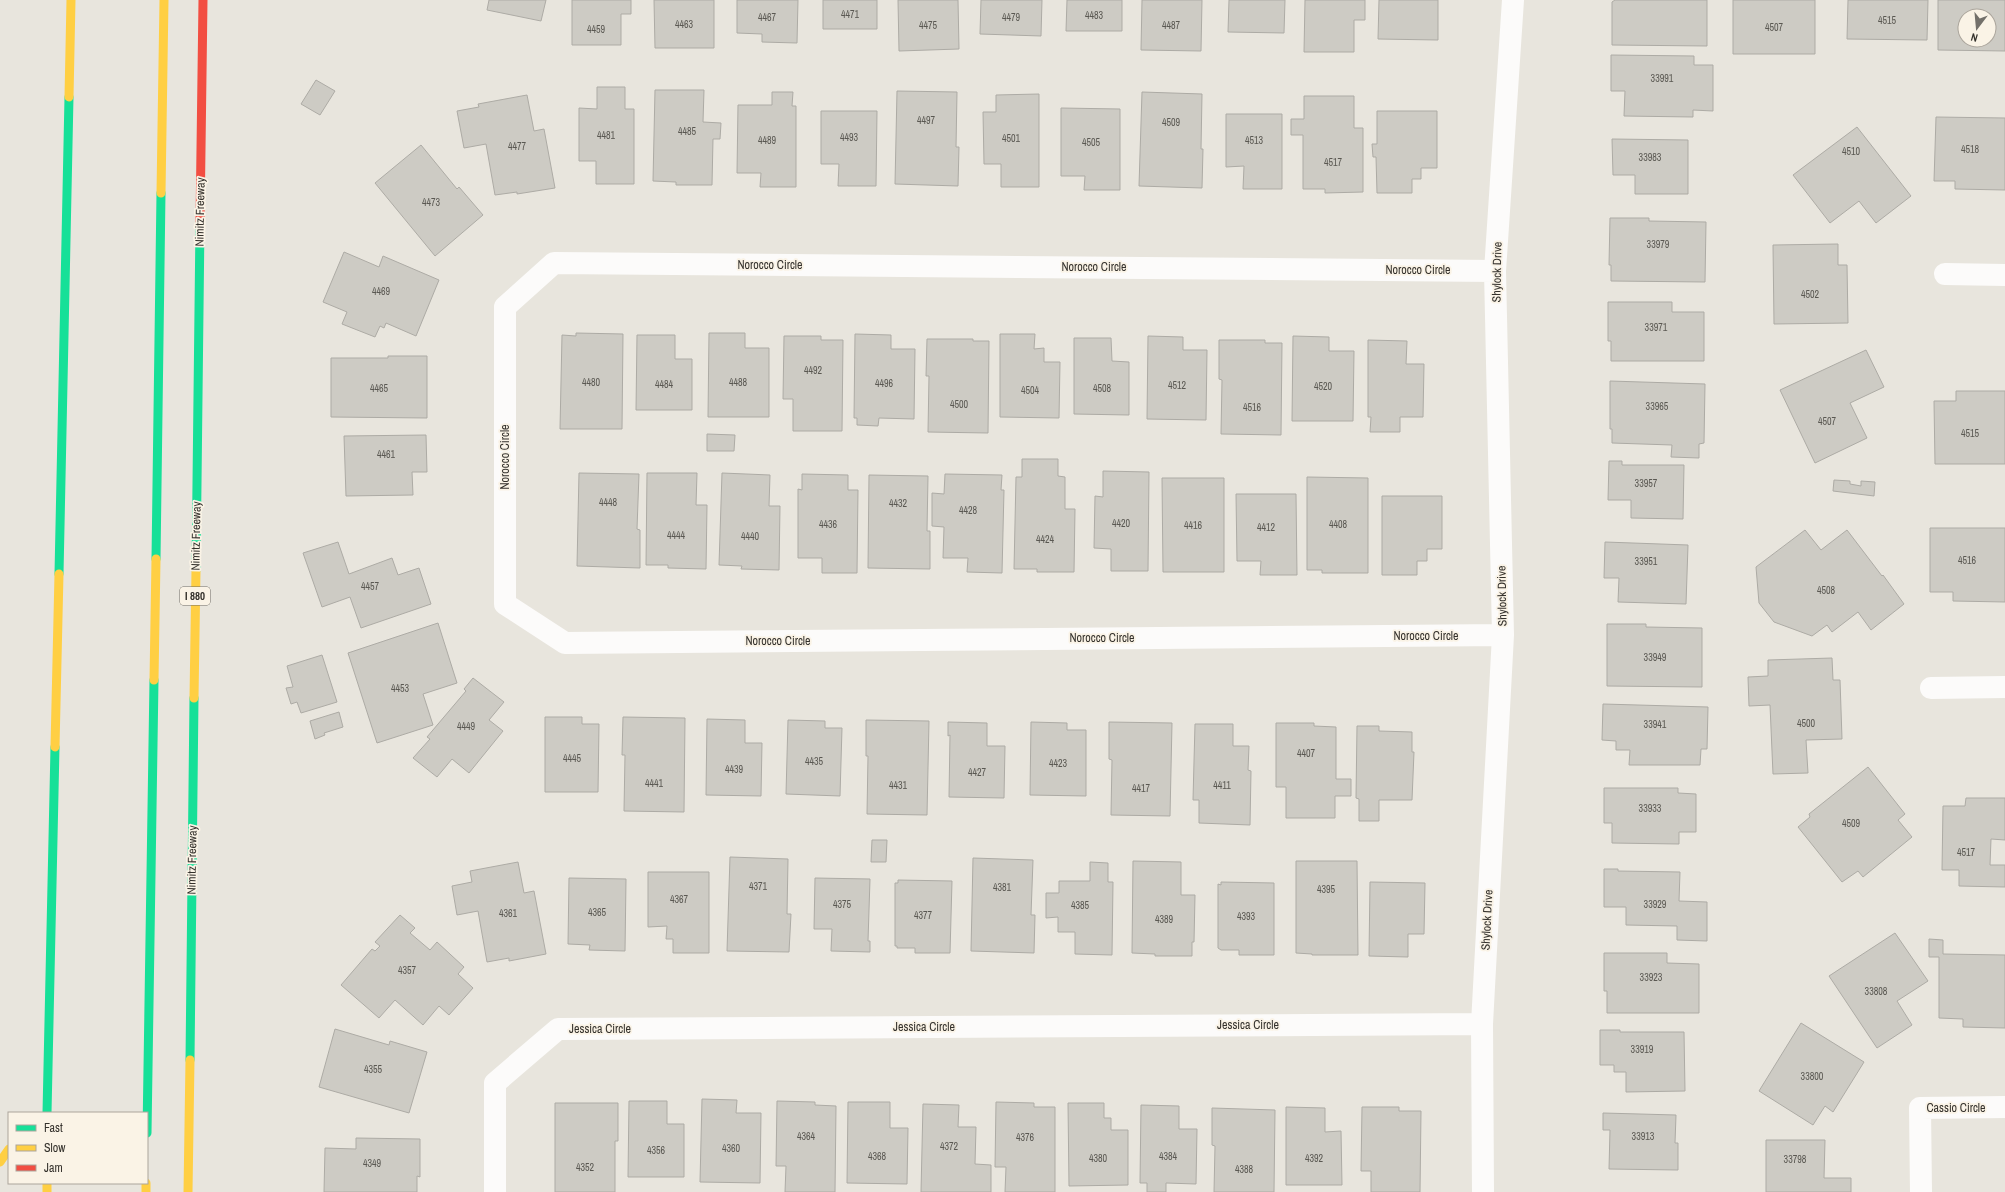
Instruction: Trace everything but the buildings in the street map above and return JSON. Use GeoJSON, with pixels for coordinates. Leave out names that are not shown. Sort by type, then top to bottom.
{"type":"FeatureCollection","features":[{"type":"Feature","properties":{"kind":"highway"},"geometry":{"type":"LineString","coordinates":[[47,1112],[46,1095],[71,0]]}},
{"type":"Feature","properties":{"kind":"highway"},"geometry":{"type":"LineString","coordinates":[[147,1112],[164,0]]}},
{"type":"Feature","properties":{"kind":"highway","name":"Nimitz Freeway"},"geometry":{"type":"LineString","coordinates":[[188,1192],[203,0]]}},
{"type":"Feature","properties":{"kind":"highway"},"geometry":{"type":"LineString","coordinates":[[38,1107],[46,1095]]}},
{"type":"Feature","properties":{"kind":"highway"},"geometry":{"type":"LineString","coordinates":[[0,1162],[8,1150]]}},
{"type":"Feature","properties":{"kind":"street","name":"Shylock Drive"},"geometry":{"type":"LineString","coordinates":[[1483,1192],[1482,1024],[1503,635],[1495,271],[1513,0]]}},
{"type":"Feature","properties":{"kind":"street","name":"Norocco Circle"},"geometry":{"type":"LineString","coordinates":[[1495,271],[554,263],[505,307],[505,604],[565,643],[1503,635]]}},
{"type":"Feature","properties":{"kind":"street"},"geometry":{"type":"LineString","coordinates":[[1945,274],[2005,275]]}},
{"type":"Feature","properties":{"kind":"street"},"geometry":{"type":"LineString","coordinates":[[1931,688],[2005,687]]}},
{"type":"Feature","properties":{"kind":"street","name":"Jessica Circle"},"geometry":{"type":"LineString","coordinates":[[496,1192],[495,1083],[558,1029],[1482,1024]]}},
{"type":"Feature","properties":{"kind":"street","name":"Cassio Circle"},"geometry":{"type":"LineString","coordinates":[[1921,1192],[1920,1108],[2005,1107]]}},
{"type":"Feature","properties":{"kind":"traffic: fast"},"geometry":{"type":"LineString","coordinates":[[59,574],[69,97]]}},
{"type":"Feature","properties":{"kind":"traffic: fast"},"geometry":{"type":"LineString","coordinates":[[156,559],[161,193]]}},
{"type":"Feature","properties":{"kind":"traffic: fast"},"geometry":{"type":"LineString","coordinates":[[196,570],[200,223]]}},
{"type":"Feature","properties":{"kind":"traffic: fast"},"geometry":{"type":"LineString","coordinates":[[147,1112],[154,680]]}},
{"type":"Feature","properties":{"kind":"traffic: fast"},"geometry":{"type":"LineString","coordinates":[[190,1060],[194,698]]}},
{"type":"Feature","properties":{"kind":"traffic: fast"},"geometry":{"type":"LineString","coordinates":[[47,1112],[55,747]]}},
{"type":"Feature","properties":{"kind":"traffic: slow"},"geometry":{"type":"LineString","coordinates":[[69,97],[71,0]]}},
{"type":"Feature","properties":{"kind":"traffic: slow"},"geometry":{"type":"LineString","coordinates":[[161,193],[164,0]]}},
{"type":"Feature","properties":{"kind":"traffic: slow"},"geometry":{"type":"LineString","coordinates":[[154,680],[156,559]]}},
{"type":"Feature","properties":{"kind":"traffic: slow"},"geometry":{"type":"LineString","coordinates":[[194,698],[196,570]]}},
{"type":"Feature","properties":{"kind":"traffic: slow"},"geometry":{"type":"LineString","coordinates":[[55,747],[59,574]]}},
{"type":"Feature","properties":{"kind":"traffic: slow"},"geometry":{"type":"LineString","coordinates":[[188,1192],[190,1060]]}},
{"type":"Feature","properties":{"kind":"traffic: slow"},"geometry":{"type":"LineString","coordinates":[[0,1162],[8,1150]]}},
{"type":"Feature","properties":{"kind":"traffic: slow"},"geometry":{"type":"LineString","coordinates":[[47,1184],[47,1192]]}},
{"type":"Feature","properties":{"kind":"traffic: slow"},"geometry":{"type":"LineString","coordinates":[[146,1184],[146,1192]]}},
{"type":"Feature","properties":{"kind":"traffic: jam"},"geometry":{"type":"LineString","coordinates":[[200,223],[203,0]]}}]}
